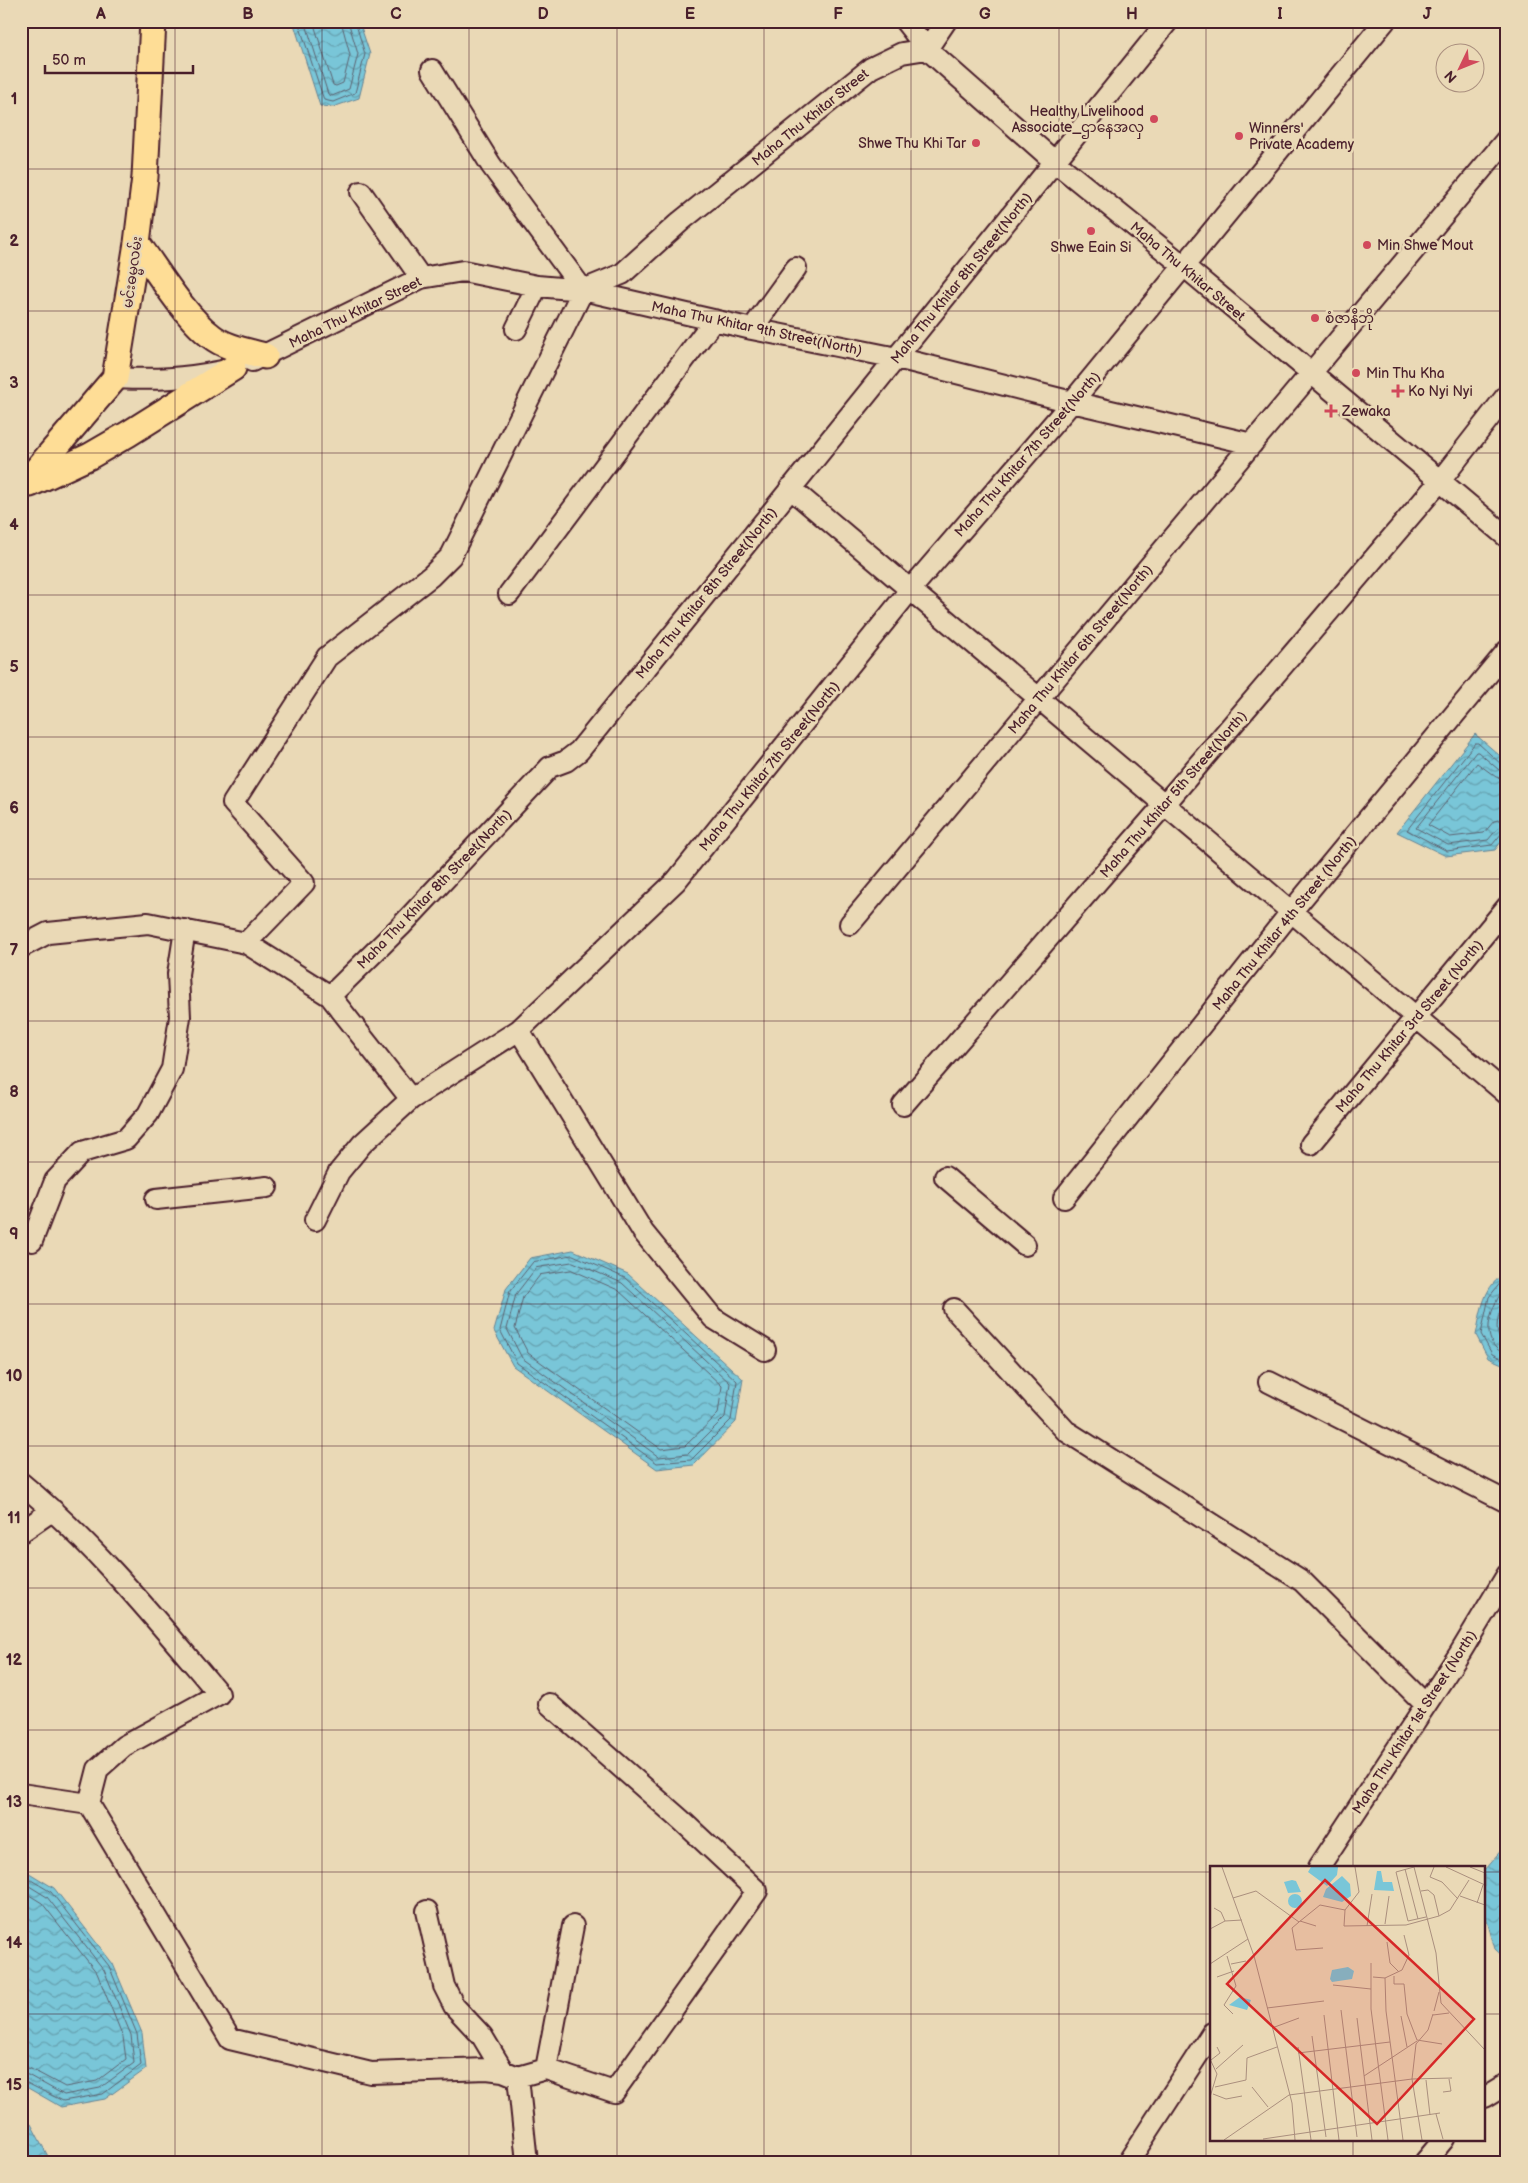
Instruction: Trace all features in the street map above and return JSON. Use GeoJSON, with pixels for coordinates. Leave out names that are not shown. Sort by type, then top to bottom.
{"type":"FeatureCollection","features":[{"type":"Feature","properties":{"kind":"main road","name":"မင်းဓမ္မလမ်း"},"geometry":{"type":"LineString","coordinates":[[115,378],[137,242],[148,140],[153,21]]}},
{"type":"Feature","properties":{"kind":"main road"},"geometry":{"type":"LineString","coordinates":[[137,242],[199,326],[212,337],[228,345],[265,356]]}},
{"type":"Feature","properties":{"kind":"main road"},"geometry":{"type":"LineString","coordinates":[[21,488],[90,456],[233,368]]}},
{"type":"Feature","properties":{"kind":"main road"},"geometry":{"type":"LineString","coordinates":[[21,488],[115,378]]}},
{"type":"Feature","properties":{"kind":"street"},"geometry":{"type":"LineString","coordinates":[[905,21],[927,49],[946,21]]}},
{"type":"Feature","properties":{"kind":"street","name":"Maha Thu Khitar 8th Street(North)"},"geometry":{"type":"LineString","coordinates":[[330,996],[401,926],[550,767],[566,761],[580,751],[1168,21]]}},
{"type":"Feature","properties":{"kind":"street","name":"Maha Thu Khitar 7th Street(North)"},"geometry":{"type":"LineString","coordinates":[[315,1220],[339,1172],[362,1144],[411,1099],[519,1030],[676,881],[910,590],[1185,267],[1385,21]]}},
{"type":"Feature","properties":{"kind":"street","name":"Maha Thu Khitar Street"},"geometry":{"type":"LineString","coordinates":[[115,378],[160,380],[186,378],[233,368],[265,356],[421,278],[463,272],[538,286],[583,290],[622,274],[681,221],[871,68],[902,54],[927,49],[1056,162],[1185,267],[1310,374],[1507,537]]}},
{"type":"Feature","properties":{"kind":"street"},"geometry":{"type":"LineString","coordinates":[[246,943],[304,883],[233,803],[327,657],[431,576],[451,556],[583,290],[491,165],[432,70]]}},
{"type":"Feature","properties":{"kind":"street","name":"Maha Thu Khitar 6th Street(North)"},"geometry":{"type":"LineString","coordinates":[[850,924],[1507,139]]}},
{"type":"Feature","properties":{"kind":"street"},"geometry":{"type":"LineString","coordinates":[[361,192],[421,278]]}},
{"type":"Feature","properties":{"kind":"street"},"geometry":{"type":"LineString","coordinates":[[752,329],[796,268]]}},
{"type":"Feature","properties":{"kind":"street"},"geometry":{"type":"LineString","coordinates":[[516,329],[538,286]]}},
{"type":"Feature","properties":{"kind":"street","name":"Maha Thu Khitar 9th Street(North)"},"geometry":{"type":"LineString","coordinates":[[583,290],[752,329],[897,358],[1072,402],[1252,444]]}},
{"type":"Feature","properties":{"kind":"street"},"geometry":{"type":"LineString","coordinates":[[509,594],[714,320]]}},
{"type":"Feature","properties":{"kind":"street","name":"Maha Thu Khitar 5th Street(North)"},"geometry":{"type":"LineString","coordinates":[[903,1105],[1164,805],[1440,481],[1507,396]]}},
{"type":"Feature","properties":{"kind":"street"},"geometry":{"type":"LineString","coordinates":[[790,488],[1507,1094]]}},
{"type":"Feature","properties":{"kind":"street","name":"Maha Thu Khitar 4th Street (North)"},"geometry":{"type":"LineString","coordinates":[[1064,1198],[1291,912],[1507,651]]}},
{"type":"Feature","properties":{"kind":"street","name":"Maha Thu Khitar 3rd Street (North)"},"geometry":{"type":"LineString","coordinates":[[1311,1144],[1507,907]]}},
{"type":"Feature","properties":{"kind":"street"},"geometry":{"type":"LineString","coordinates":[[21,947],[48,933],[148,923],[246,943],[330,996],[411,1099]]}},
{"type":"Feature","properties":{"kind":"street"},"geometry":{"type":"LineString","coordinates":[[32,1241],[55,1181],[82,1152],[126,1139],[148,1114],[172,1069],[180,1017],[178,974],[184,930]]}},
{"type":"Feature","properties":{"kind":"street"},"geometry":{"type":"LineString","coordinates":[[519,1030],[643,1232],[713,1318],[765,1350]]}},
{"type":"Feature","properties":{"kind":"street"},"geometry":{"type":"LineString","coordinates":[[945,1177],[1025,1245]]}},
{"type":"Feature","properties":{"kind":"street"},"geometry":{"type":"LineString","coordinates":[[156,1198],[267,1187]]}},
{"type":"Feature","properties":{"kind":"street"},"geometry":{"type":"LineString","coordinates":[[954,1309],[1066,1431],[1302,1581],[1425,1704]]}},
{"type":"Feature","properties":{"kind":"street"},"geometry":{"type":"LineString","coordinates":[[1268,1382],[1507,1502]]}},
{"type":"Feature","properties":{"kind":"street"},"geometry":{"type":"LineString","coordinates":[[21,1483],[53,1510],[139,1599],[219,1694],[124,1746],[98,1770],[89,1804],[230,2039],[371,2073],[478,2069],[510,2074],[546,2069],[614,2092],[757,1890],[681,1820],[549,1704]]}},
{"type":"Feature","properties":{"kind":"street"},"geometry":{"type":"LineString","coordinates":[[21,1532],[53,1510]]}},
{"type":"Feature","properties":{"kind":"street","name":"Maha Thu Khitar 1st Street (North)"},"geometry":{"type":"LineString","coordinates":[[1321,1866],[1460,1653],[1507,1575]]}},
{"type":"Feature","properties":{"kind":"street"},"geometry":{"type":"LineString","coordinates":[[21,1794],[89,1804]]}},
{"type":"Feature","properties":{"kind":"street"},"geometry":{"type":"LineString","coordinates":[[427,1911],[444,1986],[454,2006],[482,2036],[510,2074],[527,2162]]}},
{"type":"Feature","properties":{"kind":"street"},"geometry":{"type":"LineString","coordinates":[[546,2069],[573,1926]]}},
{"type":"Feature","properties":{"kind":"street"},"geometry":{"type":"LineString","coordinates":[[1128,2162],[1210,2035]]}},
{"type":"Feature","properties":{"kind":"street"},"geometry":{"type":"LineString","coordinates":[[1486,2097],[1507,2084]]}},
{"type":"Feature","properties":{"kind":"street"},"geometry":{"type":"LineString","coordinates":[[1425,2162],[1443,2140]]}},
{"type":"Feature","properties":{"kind":"water"},"geometry":{"type":"Polygon","coordinates":[[[293,21],[359,21],[370,54],[359,98],[333,107],[320,106],[293,21]]]}},
{"type":"Feature","properties":{"kind":"water"},"geometry":{"type":"Polygon","coordinates":[[[1475,734],[1507,762],[1507,834],[1495,850],[1446,856],[1397,832],[1475,734]]]}},
{"type":"Feature","properties":{"kind":"water"},"geometry":{"type":"Polygon","coordinates":[[[573,1250],[628,1274],[743,1379],[736,1422],[694,1465],[657,1469],[513,1366],[494,1331],[506,1289],[530,1258],[573,1250]]]}},
{"type":"Feature","properties":{"kind":"water"},"geometry":{"type":"Polygon","coordinates":[[[1507,1273],[1507,1366],[1488,1358],[1476,1335],[1488,1291],[1499,1278],[1507,1273]]]}},
{"type":"Feature","properties":{"kind":"water"},"geometry":{"type":"Polygon","coordinates":[[[1504,1847],[1507,1847],[1507,1960],[1495,1949],[1486,1917],[1486,1868],[1504,1847]]]}},
{"type":"Feature","properties":{"kind":"water"},"geometry":{"type":"Polygon","coordinates":[[[21,1868],[54,1888],[113,1964],[142,2033],[146,2069],[105,2099],[61,2107],[21,2084],[21,1868]]]}},
{"type":"Feature","properties":{"kind":"water"},"geometry":{"type":"Polygon","coordinates":[[[21,2122],[31,2124],[51,2162],[21,2162],[21,2122]]]}},
{"type":"Feature","properties":{"kind":"place","name":"Healthy Livelihood Associate_ဌာနေအလှ"},"geometry":{"type":"Point","coordinates":[1154,119]}},
{"type":"Feature","properties":{"kind":"place","name":"Winners' Private Academy"},"geometry":{"type":"Point","coordinates":[1239,136]}},
{"type":"Feature","properties":{"kind":"place","name":"Shwe Thu Khi Tar"},"geometry":{"type":"Point","coordinates":[976,143]}},
{"type":"Feature","properties":{"kind":"place","name":"Shwe Eain Si"},"geometry":{"type":"Point","coordinates":[1091,231]}},
{"type":"Feature","properties":{"kind":"place","name":"Min Shwe Mout"},"geometry":{"type":"Point","coordinates":[1367,245]}},
{"type":"Feature","properties":{"kind":"place","name":"စံဇာနီဘို"},"geometry":{"type":"Point","coordinates":[1315,318]}},
{"type":"Feature","properties":{"kind":"place","name":"Min Thu Kha"},"geometry":{"type":"Point","coordinates":[1356,373]}},
{"type":"Feature","properties":{"kind":"place","name":"Ko Nyi Nyi"},"geometry":{"type":"Point","coordinates":[1398,391]}},
{"type":"Feature","properties":{"kind":"place","name":"Zewaka"},"geometry":{"type":"Point","coordinates":[1331,411]}}]}
